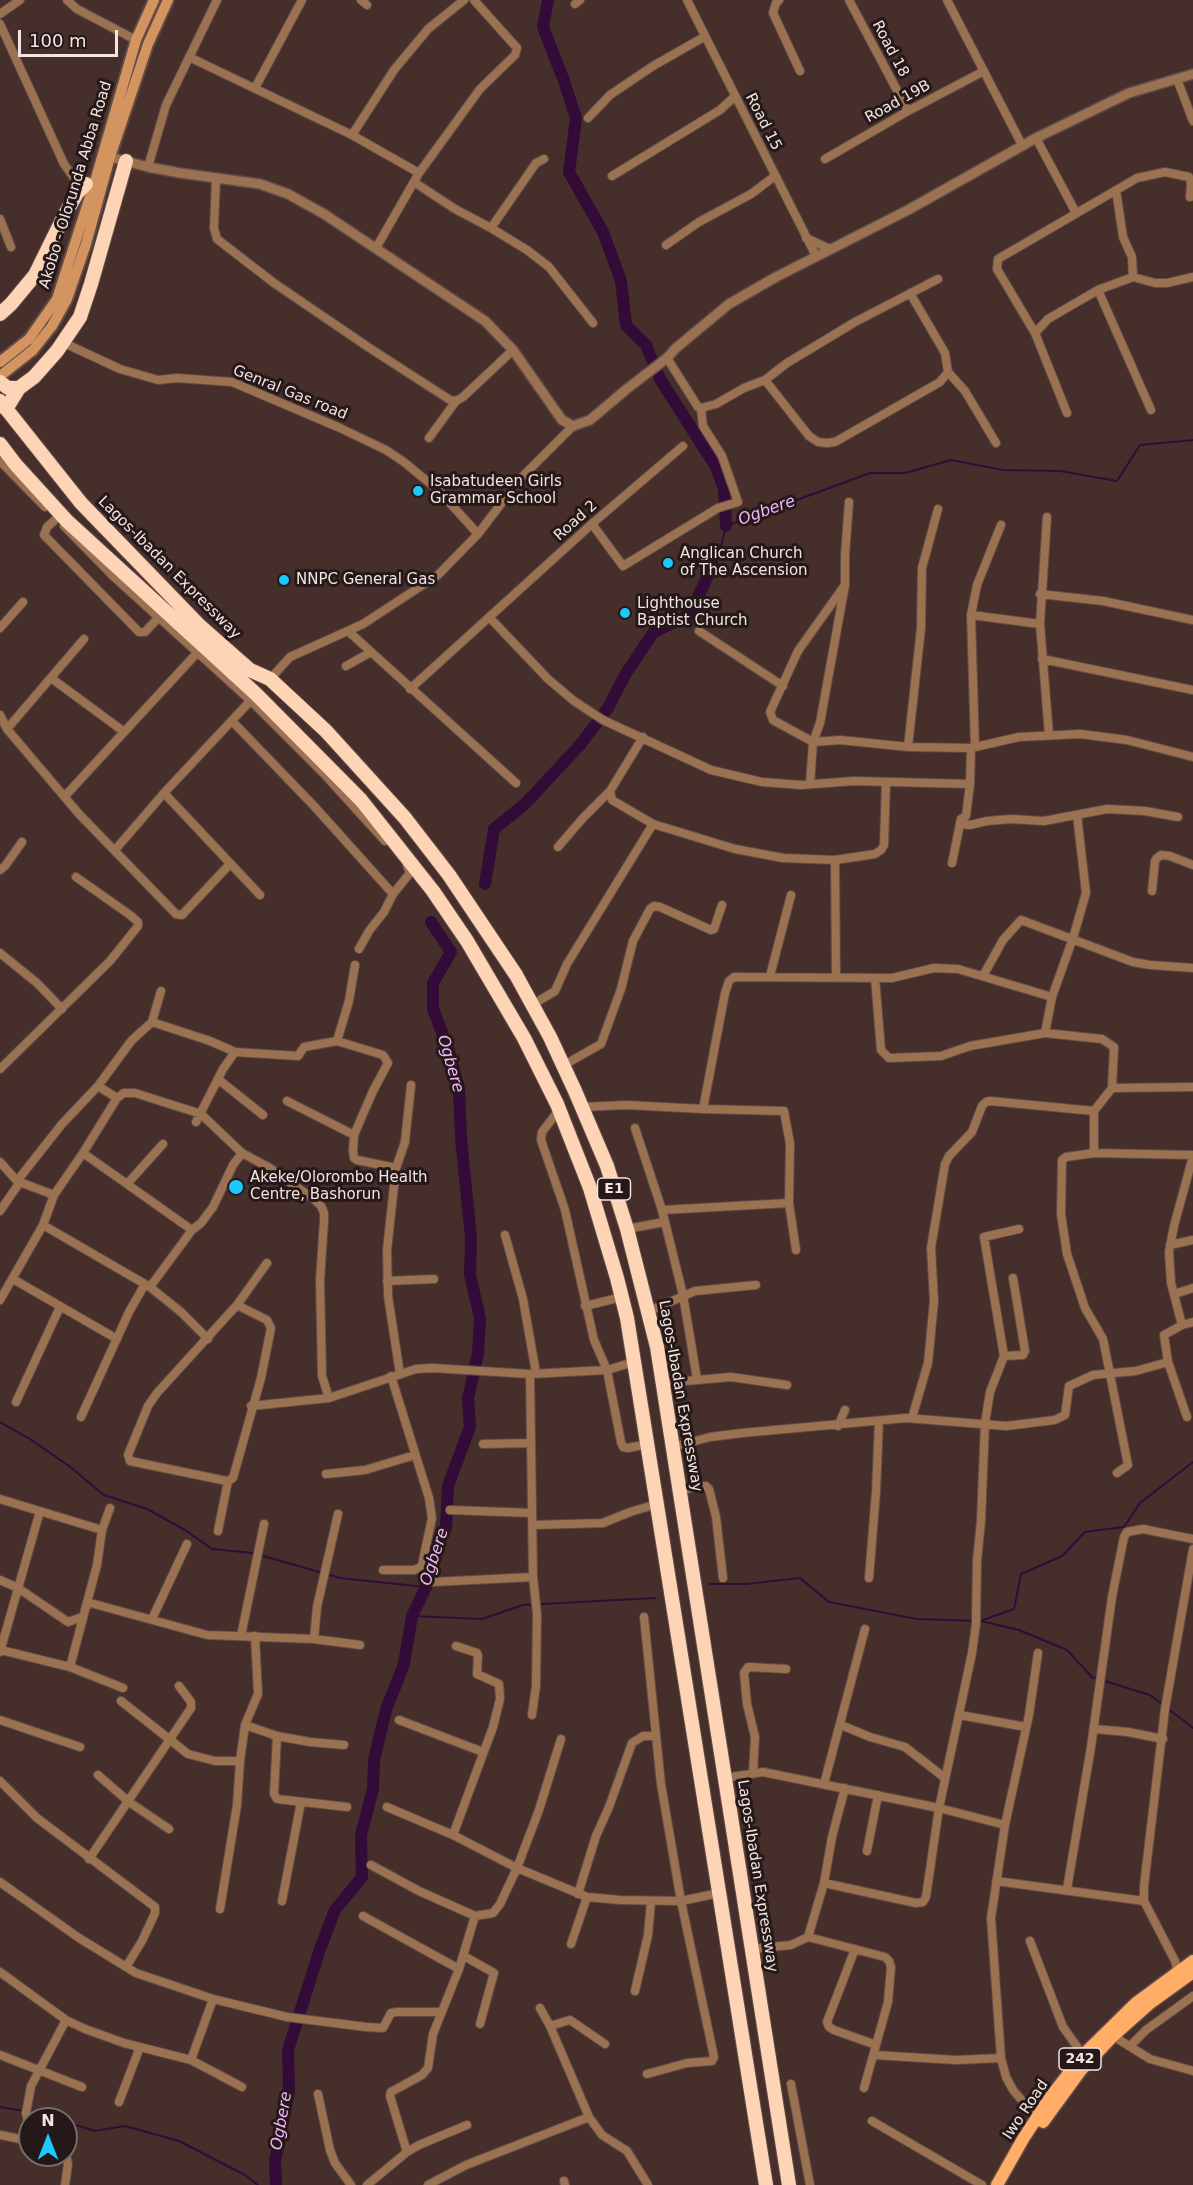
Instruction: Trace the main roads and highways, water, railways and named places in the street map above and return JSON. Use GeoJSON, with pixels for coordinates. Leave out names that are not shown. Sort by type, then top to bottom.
{"type":"FeatureCollection","features":[{"type":"Feature","properties":{"kind":"highway"},"geometry":{"type":"LineString","coordinates":[[3,405],[19,388],[34,377],[80,316],[92,284],[126,161]]}},
{"type":"Feature","properties":{"kind":"highway"},"geometry":{"type":"LineString","coordinates":[[0,314],[35,275],[77,193],[91,181]]}},
{"type":"Feature","properties":{"kind":"highway"},"geometry":{"type":"LineString","coordinates":[[1,377],[8,388],[19,388]]}},
{"type":"Feature","properties":{"kind":"highway","name":"Lagos-Ibadan Expressway"},"geometry":{"type":"LineString","coordinates":[[3,405],[81,503],[200,626],[250,670],[270,679],[326,731],[373,781],[422,839],[488,930],[564,1065],[606,1167],[627,1229],[649,1311],[663,1383],[791,2185]]}},
{"type":"Feature","properties":{"kind":"highway","name":"Lagos-Ibadan Expressway"},"geometry":{"type":"LineString","coordinates":[[0,444],[67,521],[361,801],[433,891],[496,987],[560,1110],[590,1188],[622,1298],[648,1444],[766,2185]]}},
{"type":"Feature","properties":{"kind":"highway"},"geometry":{"type":"LineString","coordinates":[[757,2185],[760,2152]]}},
{"type":"Feature","properties":{"kind":"main road","name":"Akobo - Olorunda Abba Road"},"geometry":{"type":"LineString","coordinates":[[0,362],[29,339],[57,299],[91,181],[136,40],[154,0]]}},
{"type":"Feature","properties":{"kind":"main road","name":"Akobo - Olorunda Abba Road"},"geometry":{"type":"LineString","coordinates":[[1,377],[33,350],[52,326],[67,299],[86,244],[110,157],[148,44],[168,0]]}},
{"type":"Feature","properties":{"kind":"main road","name":"Iwo Road"},"geometry":{"type":"LineString","coordinates":[[1006,2185],[1052,2110],[1082,2070],[1113,2036],[1193,1961]]}},
{"type":"Feature","properties":{"kind":"main road","name":"Iwo Road"},"geometry":{"type":"LineString","coordinates":[[996,2185],[1037,2118],[1083,2055],[1129,2009],[1179,1976],[1193,1972]]}},
{"type":"Feature","properties":{"kind":"waterway"},"geometry":{"type":"LineString","coordinates":[[548,0],[543,27],[576,118],[569,172],[603,232],[621,281],[626,325],[646,345],[660,379],[716,467],[724,489],[726,526]]}},
{"type":"Feature","properties":{"kind":"waterway","name":"Ogbere"},"geometry":{"type":"LineString","coordinates":[[713,565],[719,555],[726,526],[870,473],[905,473],[951,460],[1003,470],[1060,471],[1117,481],[1140,445],[1193,440]]}},
{"type":"Feature","properties":{"kind":"waterway","name":"Ogbere"},"geometry":{"type":"LineString","coordinates":[[485,884],[494,829],[525,804],[580,745],[608,708],[625,675],[653,633],[690,614],[713,565]]}},
{"type":"Feature","properties":{"kind":"waterway","name":"Ogbere"},"geometry":{"type":"LineString","coordinates":[[276,2185],[275,2161],[289,2091],[288,2050],[320,1949],[335,1910],[362,1877],[361,1835],[373,1789],[374,1760],[386,1710],[404,1664],[412,1616],[426,1587],[431,1559],[446,1528],[448,1486],[470,1427],[468,1399],[478,1353],[480,1318],[470,1275],[471,1237],[461,1139],[459,1089],[449,1051],[433,1009],[433,983],[451,952],[431,922]]}},
{"type":"Feature","properties":{"kind":"waterway"},"geometry":{"type":"LineString","coordinates":[[0,1422],[69,1466],[104,1495],[147,1509],[185,1530],[212,1549],[253,1553],[340,1578],[426,1587]]}},
{"type":"Feature","properties":{"kind":"waterway"},"geometry":{"type":"LineString","coordinates":[[983,1620],[1014,1609],[1021,1574],[1062,1556],[1085,1532],[1124,1527],[1140,1503],[1193,1462]]}},
{"type":"Feature","properties":{"kind":"waterway"},"geometry":{"type":"LineString","coordinates":[[710,1584],[746,1584],[800,1578],[829,1602],[917,1619],[981,1621],[1019,1630],[1067,1650],[1092,1677],[1150,1695],[1162,1704]]}},
{"type":"Feature","properties":{"kind":"waterway"},"geometry":{"type":"LineString","coordinates":[[412,1616],[482,1619],[523,1605],[655,1598]]}},
{"type":"Feature","properties":{"kind":"waterway"},"geometry":{"type":"LineString","coordinates":[[1167,1708],[1193,1728]]}},
{"type":"Feature","properties":{"kind":"waterway"},"geometry":{"type":"LineString","coordinates":[[0,2107],[18,2110]]}},
{"type":"Feature","properties":{"kind":"waterway"},"geometry":{"type":"LineString","coordinates":[[78,2126],[95,2131],[125,2126],[179,2141],[245,2175],[258,2185]]}},
{"type":"Feature","properties":{"kind":"place","name":"Isabatudeen Girls Grammar School"},"geometry":{"type":"Point","coordinates":[418,491]}},
{"type":"Feature","properties":{"kind":"place","name":"Anglican Church of The Ascension"},"geometry":{"type":"Point","coordinates":[668,563]}},
{"type":"Feature","properties":{"kind":"place","name":"NNPC General Gas"},"geometry":{"type":"Point","coordinates":[284,580]}},
{"type":"Feature","properties":{"kind":"place","name":"Lighthouse Baptist Church"},"geometry":{"type":"Point","coordinates":[625,613]}},
{"type":"Feature","properties":{"kind":"place","name":"Akeke/Olorombo Health Centre, Bashorun"},"geometry":{"type":"Point","coordinates":[236,1187]}}]}
